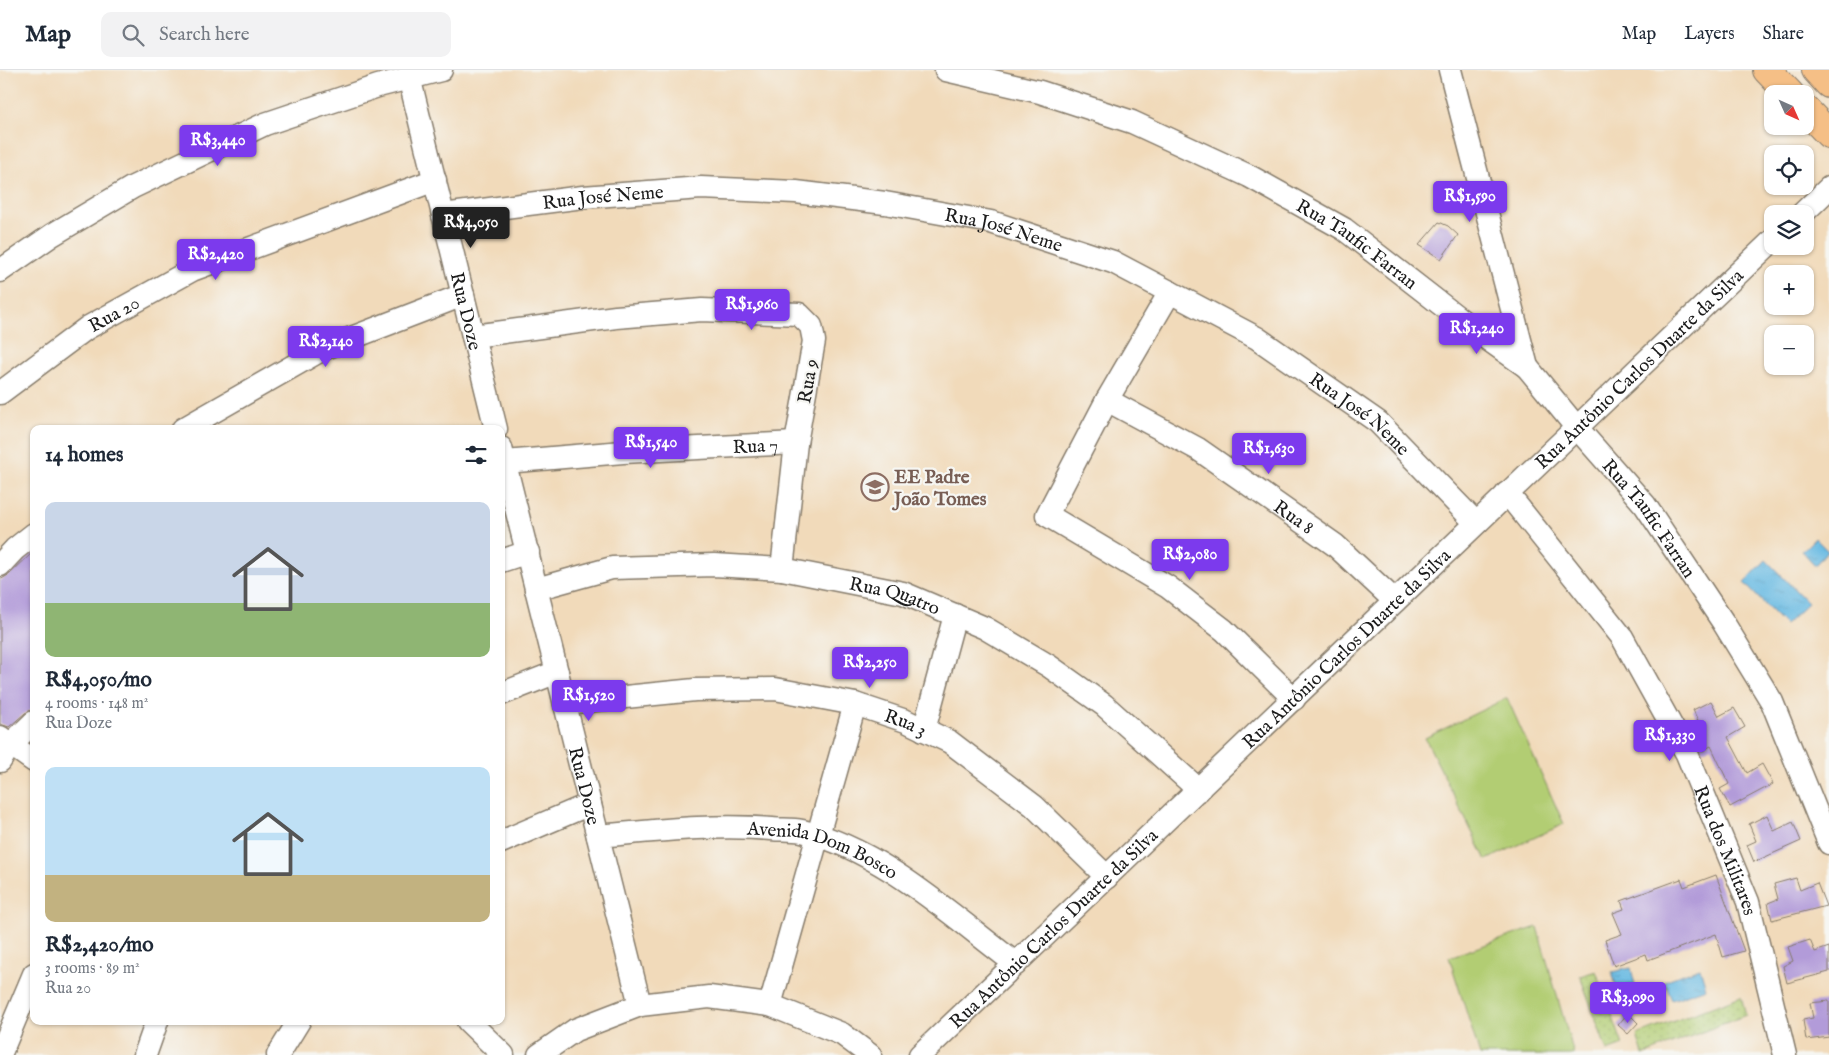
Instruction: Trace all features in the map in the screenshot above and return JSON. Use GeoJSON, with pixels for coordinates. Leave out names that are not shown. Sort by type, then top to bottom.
{"type":"FeatureCollection","features":[{"type":"Feature","properties":{"kind":"main road"},"geometry":{"type":"LineString","coordinates":[[1767,70],[1781,85]]}},
{"type":"Feature","properties":{"kind":"main road"},"geometry":{"type":"LineString","coordinates":[[1816,70],[1829,84]]}},
{"type":"Feature","properties":{"kind":"main road"},"geometry":{"type":"LineString","coordinates":[[1814,118],[1829,134]]}},
{"type":"Feature","properties":{"kind":"street"},"geometry":{"type":"LineString","coordinates":[[0,271],[52,235],[133,186],[265,124],[378,86],[441,70]]}},
{"type":"Feature","properties":{"kind":"street","name":"Rua Taufic Farran"},"geometry":{"type":"LineString","coordinates":[[946,70],[1040,92],[1132,122],[1249,176],[1344,229],[1465,323],[1527,366],[1577,428],[1645,506],[1723,622],[1772,702],[1829,843]]}},
{"type":"Feature","properties":{"kind":"street"},"geometry":{"type":"LineString","coordinates":[[1450,70],[1527,366]]}},
{"type":"Feature","properties":{"kind":"street","name":"Rua Doze"},"geometry":{"type":"LineString","coordinates":[[409,77],[495,425]]}},
{"type":"Feature","properties":{"kind":"street","name":"Rua 20"},"geometry":{"type":"LineString","coordinates":[[0,393],[87,328],[192,270],[435,180]]}},
{"type":"Feature","properties":{"kind":"street","name":"Rua José Neme"},"geometry":{"type":"LineString","coordinates":[[444,215],[583,197],[701,188],[796,192],[885,203],[991,222],[1113,262],[1256,338],[1378,422],[1476,523]]}},
{"type":"Feature","properties":{"kind":"street"},"geometry":{"type":"LineString","coordinates":[[1811,205],[1829,188]]}},
{"type":"Feature","properties":{"kind":"street","name":"Rua Antônio Carlos Duarte da Silva"},"geometry":{"type":"LineString","coordinates":[[920,1055],[1764,250]]}},
{"type":"Feature","properties":{"kind":"street"},"geometry":{"type":"LineString","coordinates":[[1170,292],[1107,400],[1047,515],[1168,588],[1224,630],[1294,698]]}},
{"type":"Feature","properties":{"kind":"street"},"geometry":{"type":"LineString","coordinates":[[191,425],[323,349],[463,295]]}},
{"type":"Feature","properties":{"kind":"street","name":"Rua 9"},"geometry":{"type":"LineString","coordinates":[[473,336],[616,318],[702,310],[799,314],[811,326],[814,341],[796,443],[782,569]]}},
{"type":"Feature","properties":{"kind":"street","name":"Rua 8"},"geometry":{"type":"LineString","coordinates":[[1107,400],[1198,449],[1254,488],[1335,545],[1395,601]]}},
{"type":"Feature","properties":{"kind":"street","name":"Rua 7"},"geometry":{"type":"LineString","coordinates":[[505,455],[623,452],[796,443]]}},
{"type":"Feature","properties":{"kind":"street","name":"Rua Doze"},"geometry":{"type":"LineString","coordinates":[[505,463],[640,1005]]}},
{"type":"Feature","properties":{"kind":"street","name":"Rua dos Militares"},"geometry":{"type":"LineString","coordinates":[[1507,493],[1622,637],[1687,754],[1748,902],[1785,1055]]}},
{"type":"Feature","properties":{"kind":"street"},"geometry":{"type":"LineString","coordinates":[[7,557],[30,537]]}},
{"type":"Feature","properties":{"kind":"street"},"geometry":{"type":"LineString","coordinates":[[505,560],[528,552]]}},
{"type":"Feature","properties":{"kind":"street","name":"Rua Quatro"},"geometry":{"type":"LineString","coordinates":[[536,589],[612,568],[714,565],[782,569],[903,593],[985,628],[1041,661],[1096,700],[1199,790]]}},
{"type":"Feature","properties":{"kind":"street"},"geometry":{"type":"LineString","coordinates":[[924,730],[955,615]]}},
{"type":"Feature","properties":{"kind":"street"},"geometry":{"type":"LineString","coordinates":[[505,692],[557,672]]}},
{"type":"Feature","properties":{"kind":"street","name":"Rua 3"},"geometry":{"type":"LineString","coordinates":[[565,704],[695,690],[775,689],[854,704],[906,721],[950,742],[1034,806],[1107,877]]}},
{"type":"Feature","properties":{"kind":"street"},"geometry":{"type":"LineString","coordinates":[[770,1005],[854,704]]}},
{"type":"Feature","properties":{"kind":"street"},"geometry":{"type":"LineString","coordinates":[[30,725],[4,747],[30,759]]}},
{"type":"Feature","properties":{"kind":"street"},"geometry":{"type":"LineString","coordinates":[[505,840],[590,804]]}},
{"type":"Feature","properties":{"kind":"street","name":"Avenida Dom Bosco"},"geometry":{"type":"LineString","coordinates":[[598,836],[746,826],[801,831],[851,848],[901,877],[1016,964]]}},
{"type":"Feature","properties":{"kind":"street"},"geometry":{"type":"LineString","coordinates":[[0,1055],[30,984]]}},
{"type":"Feature","properties":{"kind":"street"},"geometry":{"type":"LineString","coordinates":[[539,1055],[575,1030],[640,1005],[709,997],[770,1005],[842,1034],[870,1055]]}},
{"type":"Feature","properties":{"kind":"street"},"geometry":{"type":"LineString","coordinates":[[145,1055],[156,1025]]}},
{"type":"Feature","properties":{"kind":"street"},"geometry":{"type":"LineString","coordinates":[[278,1055],[297,1025]]}},
{"type":"Feature","properties":{"kind":"street"},"geometry":{"type":"LineString","coordinates":[[472,1025],[503,1055]]}},
{"type":"Feature","properties":{"kind":"green space"},"geometry":{"type":"Polygon","coordinates":[[[1507,698],[1564,824],[1486,860],[1425,738],[1507,698]]]}},
{"type":"Feature","properties":{"kind":"green space"},"geometry":{"type":"Polygon","coordinates":[[[1537,927],[1574,1054],[1480,1055],[1449,957],[1537,927]]]}},
{"type":"Feature","properties":{"kind":"green space"},"geometry":{"type":"Polygon","coordinates":[[[1596,971],[1623,1045],[1607,1051],[1580,976],[1596,971]]]}},
{"type":"Feature","properties":{"kind":"green space"},"geometry":{"type":"Polygon","coordinates":[[[1741,996],[1746,1015],[1643,1055],[1637,1035],[1741,996]]]}},
{"type":"Feature","properties":{"kind":"water"},"geometry":{"type":"Polygon","coordinates":[[[1815,538],[1828,551],[1815,565],[1802,551],[1815,538]]]}},
{"type":"Feature","properties":{"kind":"water"},"geometry":{"type":"Polygon","coordinates":[[[1766,560],[1808,603],[1785,625],[1744,583],[1766,560]]]}},
{"type":"Feature","properties":{"kind":"water"},"geometry":{"type":"Polygon","coordinates":[[[1631,968],[1635,985],[1617,990],[1612,972],[1631,968]]]}},
{"type":"Feature","properties":{"kind":"water"},"geometry":{"type":"Polygon","coordinates":[[[1700,968],[1706,988],[1672,1000],[1664,981],[1700,968]]]}},
{"type":"Feature","properties":{"kind":"building"},"geometry":{"type":"Polygon","coordinates":[[[1439,222],[1448,226],[1458,235],[1441,259],[1419,245],[1439,222]]]}},
{"type":"Feature","properties":{"kind":"building"},"geometry":{"type":"Polygon","coordinates":[[[30,555],[30,711],[9,727],[0,724],[0,580],[10,574],[30,555]]]}},
{"type":"Feature","properties":{"kind":"building"},"geometry":{"type":"Polygon","coordinates":[[[1711,701],[1719,716],[1734,708],[1745,727],[1728,737],[1747,773],[1762,764],[1773,784],[1730,807],[1720,789],[1729,784],[1711,746],[1702,751],[1693,732],[1701,727],[1693,710],[1711,701]]]}},
{"type":"Feature","properties":{"kind":"building"},"geometry":{"type":"Polygon","coordinates":[[[1767,815],[1774,831],[1793,822],[1801,841],[1754,862],[1747,845],[1756,841],[1749,824],[1767,815]]]}},
{"type":"Feature","properties":{"kind":"building"},"geometry":{"type":"Polygon","coordinates":[[[1716,875],[1744,951],[1723,957],[1716,934],[1648,960],[1646,954],[1614,966],[1605,940],[1622,934],[1613,913],[1624,909],[1621,901],[1681,879],[1684,887],[1716,875]]]}},
{"type":"Feature","properties":{"kind":"building"},"geometry":{"type":"Polygon","coordinates":[[[1796,878],[1800,890],[1817,883],[1826,906],[1772,920],[1768,903],[1778,899],[1774,884],[1796,878]]]}},
{"type":"Feature","properties":{"kind":"building"},"geometry":{"type":"Polygon","coordinates":[[[1810,940],[1815,952],[1829,947],[1829,972],[1787,983],[1783,966],[1793,961],[1788,947],[1810,940]]]}},
{"type":"Feature","properties":{"kind":"building"},"geometry":{"type":"Polygon","coordinates":[[[1829,1001],[1829,1037],[1806,1040],[1803,1020],[1813,1018],[1810,1003],[1829,1001]]]}},
{"type":"Feature","properties":{"kind":"building"},"geometry":{"type":"Polygon","coordinates":[[[1628,1013],[1638,1023],[1628,1034],[1618,1025],[1628,1013]]]}},
{"type":"Feature","properties":{"kind":"place","name":"EE Padre João Tomes"},"geometry":{"type":"Point","coordinates":[875,487]}}]}
